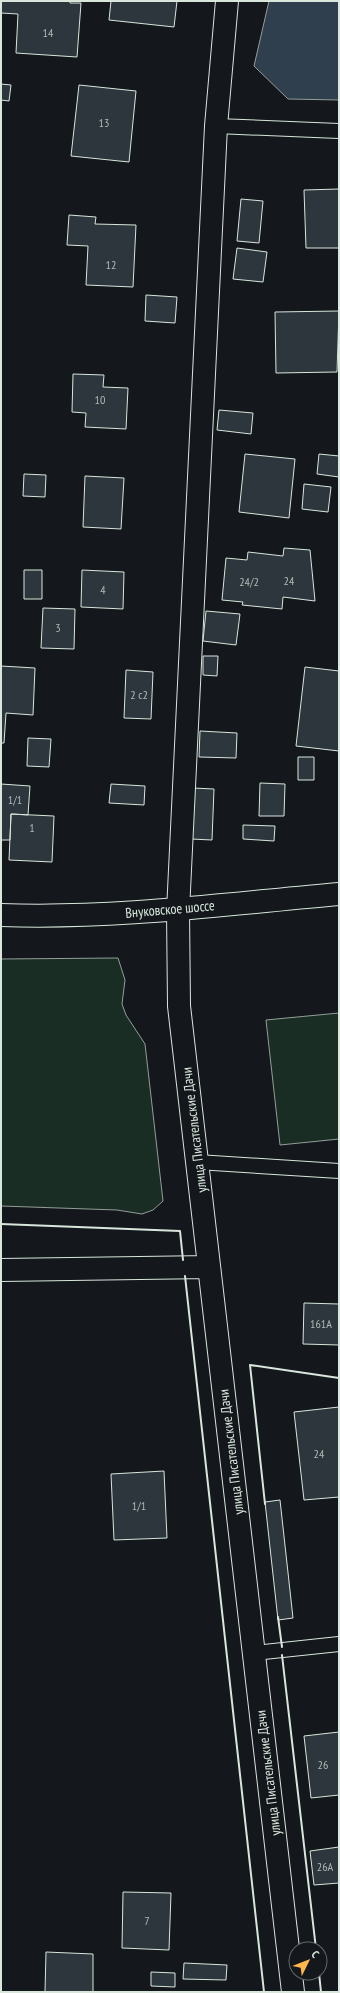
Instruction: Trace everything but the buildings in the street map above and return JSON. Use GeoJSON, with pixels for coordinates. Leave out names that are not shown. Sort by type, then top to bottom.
{"type":"FeatureCollection","features":[{"type":"Feature","properties":{"kind":"street","name":"улица Писательские Дачи"},"geometry":{"type":"LineString","coordinates":[[227,1],[216,126],[178,910],[179,1006],[293,1992]]}},
{"type":"Feature","properties":{"kind":"street","name":"Внуковское шоссе"},"geometry":{"type":"LineString","coordinates":[[1,915],[68,916],[178,910],[339,894]]}},
{"type":"Feature","properties":{"kind":"street"},"geometry":{"type":"LineString","coordinates":[[1,1270],[209,1266]]}},
{"type":"Feature","properties":{"kind":"lane"},"geometry":{"type":"LineString","coordinates":[[216,126],[339,131]]}},
{"type":"Feature","properties":{"kind":"lane"},"geometry":{"type":"LineString","coordinates":[[197,1162],[339,1171]]}},
{"type":"Feature","properties":{"kind":"lane"},"geometry":{"type":"LineString","coordinates":[[254,1653],[339,1644]]}},
{"type":"Feature","properties":{"kind":"green space"},"geometry":{"type":"Polygon","coordinates":[[[118,958],[125,980],[122,1004],[126,1015],[145,1044],[163,1201],[153,1210],[142,1214],[117,1210],[1,1206],[1,959],[118,958]]]}},
{"type":"Feature","properties":{"kind":"green space"},"geometry":{"type":"Polygon","coordinates":[[[339,1013],[339,1139],[280,1145],[266,1020],[339,1013]]]}},
{"type":"Feature","properties":{"kind":"water"},"geometry":{"type":"Polygon","coordinates":[[[269,1],[339,1],[339,100],[288,99],[254,66],[269,1]]]}},
{"type":"Feature","properties":{"kind":"wall"},"geometry":{"type":"LineString","coordinates":[[1,1224],[180,1231],[183,1260]]}},
{"type":"Feature","properties":{"kind":"wall"},"geometry":{"type":"LineString","coordinates":[[185,1276],[264,1992]]}},
{"type":"Feature","properties":{"kind":"wall"},"geometry":{"type":"LineString","coordinates":[[265,1504],[250,1365],[339,1378]]}},
{"type":"Feature","properties":{"kind":"wall"},"geometry":{"type":"LineString","coordinates":[[278,1617],[282,1647]]}},
{"type":"Feature","properties":{"kind":"wall"},"geometry":{"type":"LineString","coordinates":[[282,1655],[315,1941]]}},
{"type":"Feature","properties":{"kind":"wall"},"geometry":{"type":"LineString","coordinates":[[320,1981],[321,1992]]}}]}
